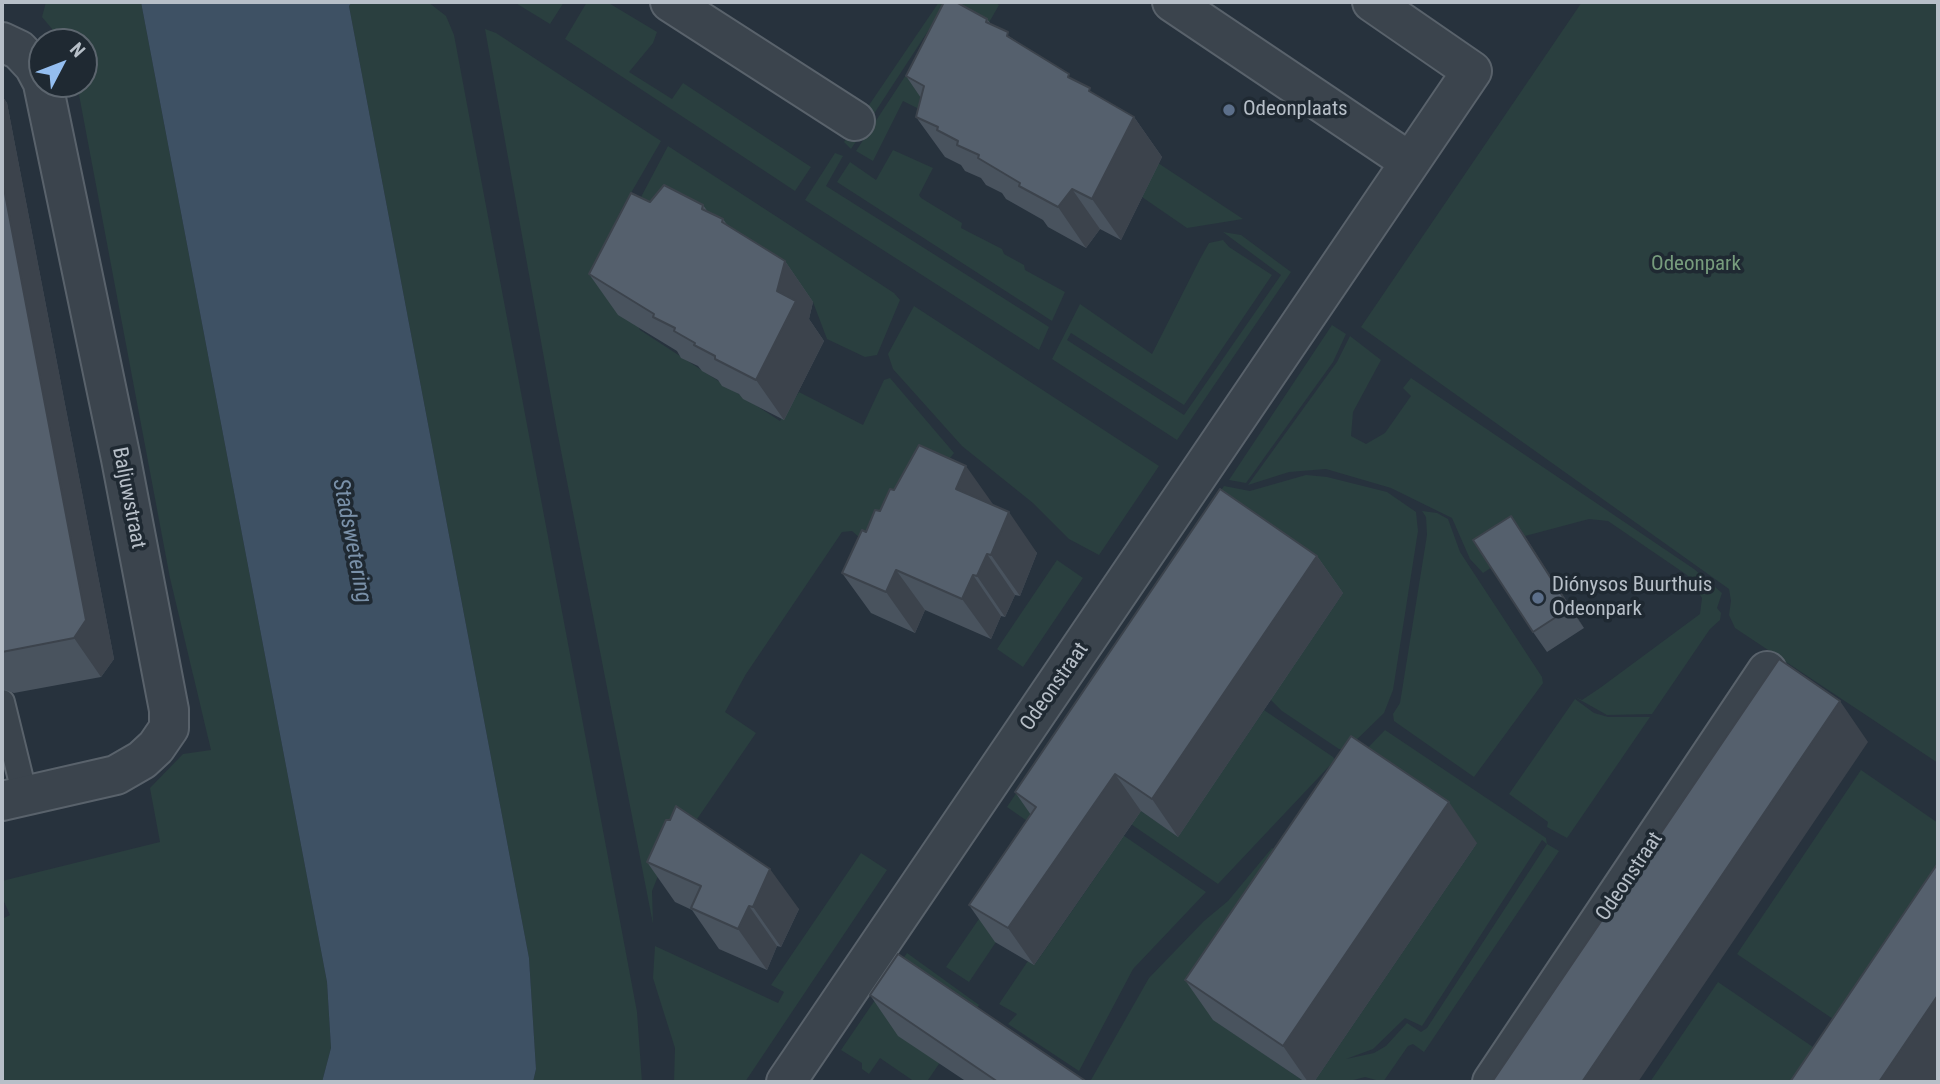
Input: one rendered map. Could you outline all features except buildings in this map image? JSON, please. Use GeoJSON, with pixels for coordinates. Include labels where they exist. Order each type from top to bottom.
{"type":"FeatureCollection","features":[{"type":"Feature","properties":{"kind":"street"},"geometry":{"type":"LineString","coordinates":[[670,2],[855,121]]}},
{"type":"Feature","properties":{"kind":"street"},"geometry":{"type":"LineString","coordinates":[[1172,2],[1410,162],[1472,71],[1372,2]]}},
{"type":"Feature","properties":{"kind":"street","name":"Baljuwstraat"},"geometry":{"type":"LineString","coordinates":[[2,42],[19,50],[28,60]]}},
{"type":"Feature","properties":{"kind":"street","name":"Baljuwstraat"},"geometry":{"type":"LineString","coordinates":[[8,800],[116,775],[142,760],[156,747],[169,728],[118,446],[46,98]]}},
{"type":"Feature","properties":{"kind":"street","name":"Odeonstraat"},"geometry":{"type":"LineString","coordinates":[[786,1082],[1410,162]]}},
{"type":"Feature","properties":{"kind":"street","name":"Odeonstraat"},"geometry":{"type":"LineString","coordinates":[[1492,1082],[1767,671]]}},
{"type":"Feature","properties":{"kind":"lane"},"geometry":{"type":"LineString","coordinates":[[2,702],[8,800]]}},
{"type":"Feature","properties":{"kind":"green space"},"geometry":{"type":"Polygon","coordinates":[[[46,2],[141,2],[327,982],[331,1048],[322,1082],[2,1082],[2,919],[10,915],[2,897],[2,881],[160,842],[150,788],[183,754],[211,750],[170,578],[80,98],[98,98],[98,28],[51,28],[42,17],[46,2]]]}},
{"type":"Feature","properties":{"kind":"green space"},"geometry":{"type":"Polygon","coordinates":[[[352,2],[428,2],[446,16],[454,35],[637,1012],[642,1082],[533,1082],[536,1069],[529,958],[349,6],[352,2]]]}},
{"type":"Feature","properties":{"kind":"green space"},"geometry":{"type":"Polygon","coordinates":[[[514,2],[564,2],[550,24],[514,2]]]}},
{"type":"Feature","properties":{"kind":"green space"},"geometry":{"type":"Polygon","coordinates":[[[587,2],[607,2],[657,32],[653,43],[629,72],[672,99],[683,83],[811,167],[795,191],[565,39],[587,2]]]}},
{"type":"Feature","properties":{"kind":"green space"},"geometry":{"type":"Polygon","coordinates":[[[939,2],[994,2],[999,5],[935,117],[903,101],[873,161],[856,151],[948,11],[943,8],[851,149],[844,142],[939,2]]]}},
{"type":"Feature","properties":{"kind":"green space","name":"Odeonpark"},"geometry":{"type":"Polygon","coordinates":[[[1582,2],[1938,2],[1938,763],[1735,628],[1729,615],[1729,589],[1361,327],[1582,2]]]}},
{"type":"Feature","properties":{"kind":"green space"},"geometry":{"type":"Polygon","coordinates":[[[485,29],[496,33],[661,141],[620,212],[603,249],[640,330],[780,421],[799,392],[863,425],[884,380],[890,378],[954,453],[876,552],[852,531],[842,532],[746,674],[725,712],[756,733],[658,876],[652,891],[653,924],[556,425],[485,29]]]}},
{"type":"Feature","properties":{"kind":"green space"},"geometry":{"type":"Polygon","coordinates":[[[668,146],[894,293],[900,300],[877,355],[865,357],[827,339],[813,302],[631,216],[668,146]]]}},
{"type":"Feature","properties":{"kind":"green space"},"geometry":{"type":"Polygon","coordinates":[[[893,150],[933,168],[919,195],[921,198],[962,223],[961,228],[1002,249],[1004,254],[1024,265],[1025,270],[1065,292],[1052,321],[837,182],[850,162],[876,180],[893,150]]]}},
{"type":"Feature","properties":{"kind":"green space"},"geometry":{"type":"Polygon","coordinates":[[[835,153],[843,156],[826,186],[1049,327],[1039,350],[805,200],[835,153]]]}},
{"type":"Feature","properties":{"kind":"green space"},"geometry":{"type":"Polygon","coordinates":[[[1158,163],[1243,219],[1187,228],[1142,197],[1158,163]]]}},
{"type":"Feature","properties":{"kind":"green space"},"geometry":{"type":"Polygon","coordinates":[[[1223,232],[1241,235],[1291,272],[1177,440],[1052,359],[1080,304],[1152,354],[1209,243],[1223,240],[1229,247],[1272,275],[1184,405],[1071,333],[1067,340],[1184,415],[1281,275],[1223,232]]]}},
{"type":"Feature","properties":{"kind":"green space"},"geometry":{"type":"Polygon","coordinates":[[[914,306],[1159,466],[1099,555],[1069,539],[1033,503],[962,446],[893,369],[888,354],[914,306]]]}},
{"type":"Feature","properties":{"kind":"green space"},"geometry":{"type":"Polygon","coordinates":[[[1332,325],[1346,334],[1333,362],[1246,483],[1229,480],[1332,325]]]}},
{"type":"Feature","properties":{"kind":"green space"},"geometry":{"type":"Polygon","coordinates":[[[1350,336],[1381,360],[1353,412],[1351,436],[1366,444],[1385,433],[1411,396],[1403,388],[1411,378],[1694,569],[1722,593],[1717,608],[1721,613],[1720,620],[1710,629],[1652,714],[1607,715],[1575,697],[1582,700],[1700,614],[1702,598],[1687,575],[1608,521],[1589,519],[1525,536],[1488,560],[1492,567],[1483,573],[1470,559],[1452,518],[1391,488],[1326,469],[1289,472],[1248,485],[1337,362],[1350,336]]]}},
{"type":"Feature","properties":{"kind":"green space"},"geometry":{"type":"Polygon","coordinates":[[[1306,475],[1327,477],[1387,492],[1416,512],[1418,531],[1393,690],[1384,713],[1347,749],[1339,749],[1282,711],[1265,694],[1281,670],[1288,674],[1343,593],[1246,526],[1080,770],[1178,836],[1264,710],[1333,757],[1335,760],[1218,884],[1038,760],[1224,486],[1250,491],[1306,475]]]}},
{"type":"Feature","properties":{"kind":"green space"},"geometry":{"type":"Polygon","coordinates":[[[1422,511],[1437,513],[1448,519],[1460,552],[1542,677],[1543,683],[1474,777],[1394,721],[1393,714],[1400,703],[1427,535],[1426,517],[1422,511]]]}},
{"type":"Feature","properties":{"kind":"green space"},"geometry":{"type":"Polygon","coordinates":[[[1057,560],[1083,578],[1023,667],[997,649],[1057,560]]]}},
{"type":"Feature","properties":{"kind":"green space"},"geometry":{"type":"Polygon","coordinates":[[[1575,699],[1594,713],[1608,717],[1650,717],[1567,838],[1547,827],[1548,822],[1509,794],[1575,699]]]}},
{"type":"Feature","properties":{"kind":"green space"},"geometry":{"type":"Polygon","coordinates":[[[1385,730],[1546,838],[1547,844],[1559,851],[1424,1052],[1413,1044],[1408,1046],[1383,1082],[1365,1077],[1346,1082],[1314,1082],[1477,843],[1307,811],[1385,730]],[[1542,840],[1422,1026],[1405,1018],[1373,1049],[1346,1059],[1374,1053],[1386,1046],[1407,1023],[1421,1032],[1427,1028],[1547,844],[1542,840]]]}},
{"type":"Feature","properties":{"kind":"green space"},"geometry":{"type":"Polygon","coordinates":[[[1861,770],[1938,823],[1938,931],[1864,1040],[1737,954],[1861,770]]]}},
{"type":"Feature","properties":{"kind":"green space"},"geometry":{"type":"Polygon","coordinates":[[[1029,774],[1062,844],[969,982],[946,967],[1040,830],[1007,807],[1029,774]]]}},
{"type":"Feature","properties":{"kind":"green space"},"geometry":{"type":"Polygon","coordinates":[[[1114,829],[1206,892],[1133,969],[1079,1071],[1008,1024],[1017,1014],[999,1004],[1028,961],[1035,964],[1101,869],[1114,829]]]}},
{"type":"Feature","properties":{"kind":"green space"},"geometry":{"type":"Polygon","coordinates":[[[1272,848],[1333,888],[1214,1020],[1305,1082],[1091,1080],[1149,978],[1204,921],[1228,901],[1272,848]]]}},
{"type":"Feature","properties":{"kind":"green space"},"geometry":{"type":"Polygon","coordinates":[[[861,853],[887,870],[745,1082],[674,1082],[675,1048],[653,978],[655,946],[778,1003],[784,992],[771,985],[861,853]]]}},
{"type":"Feature","properties":{"kind":"green space"},"geometry":{"type":"Polygon","coordinates":[[[907,953],[979,1005],[928,1080],[930,1082],[915,1082],[880,1058],[869,1074],[862,1069],[862,1063],[841,1050],[907,953]]]}},
{"type":"Feature","properties":{"kind":"green space"},"geometry":{"type":"Polygon","coordinates":[[[1718,982],[1845,1069],[1836,1082],[1650,1082],[1718,982]]]}},
{"type":"Feature","properties":{"kind":"water","name":"Stadswetering"},"geometry":{"type":"Polygon","coordinates":[[[141,2],[352,2],[349,6],[529,958],[536,1069],[533,1082],[322,1082],[331,1048],[327,982],[141,2]]]}},
{"type":"Feature","properties":{"kind":"place","name":"Odeonplaats"},"geometry":{"type":"Point","coordinates":[1229,110]}},
{"type":"Feature","properties":{"kind":"place","name":"Diónysos Buurthuis Odeonpark"},"geometry":{"type":"Point","coordinates":[1538,598]}}]}
